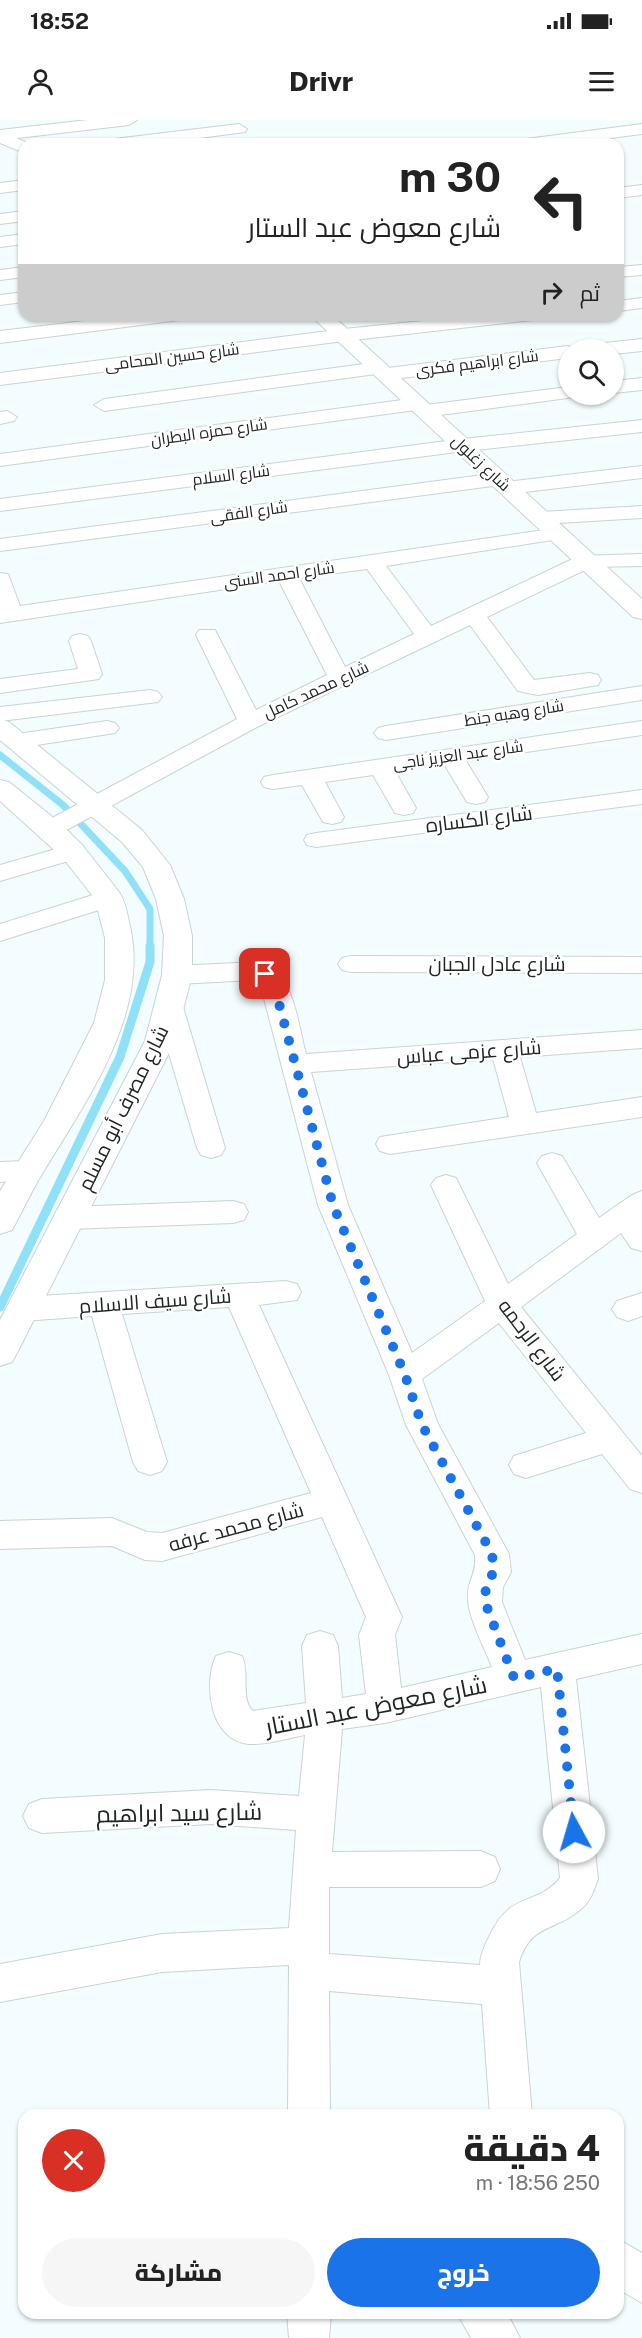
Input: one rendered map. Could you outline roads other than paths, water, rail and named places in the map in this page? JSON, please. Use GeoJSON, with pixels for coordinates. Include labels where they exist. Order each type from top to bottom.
{"type":"FeatureCollection","features":[{"type":"Feature","properties":{"kind":"street"},"geometry":{"type":"LineString","coordinates":[[0,135],[129,120]]}},
{"type":"Feature","properties":{"kind":"street"},"geometry":{"type":"LineString","coordinates":[[164,138],[239,129]]}},
{"type":"Feature","properties":{"kind":"street"},"geometry":{"type":"LineString","coordinates":[[572,138],[642,129]]}},
{"type":"Feature","properties":{"kind":"street"},"geometry":{"type":"LineString","coordinates":[[0,135],[18,146]]}},
{"type":"Feature","properties":{"kind":"street"},"geometry":{"type":"LineString","coordinates":[[0,152],[18,150]]}},
{"type":"Feature","properties":{"kind":"street"},"geometry":{"type":"LineString","coordinates":[[0,188],[18,186]]}},
{"type":"Feature","properties":{"kind":"street"},"geometry":{"type":"LineString","coordinates":[[624,192],[642,190]]}},
{"type":"Feature","properties":{"kind":"street"},"geometry":{"type":"LineString","coordinates":[[0,219],[18,217]]}},
{"type":"Feature","properties":{"kind":"street"},"geometry":{"type":"LineString","coordinates":[[0,242],[18,240]]}},
{"type":"Feature","properties":{"kind":"street"},"geometry":{"type":"LineString","coordinates":[[624,272],[642,270]]}},
{"type":"Feature","properties":{"kind":"street"},"geometry":{"type":"LineString","coordinates":[[0,275],[18,273]]}},
{"type":"Feature","properties":{"kind":"street"},"geometry":{"type":"LineString","coordinates":[[0,300],[18,298]]}},
{"type":"Feature","properties":{"kind":"street"},"geometry":{"type":"LineString","coordinates":[[624,305],[642,303]]}},
{"type":"Feature","properties":{"kind":"street"},"geometry":{"type":"LineString","coordinates":[[0,337],[131,321]]}},
{"type":"Feature","properties":{"kind":"street","name":"شارع زغلول"},"geometry":{"type":"LineString","coordinates":[[327,321],[642,612]]}},
{"type":"Feature","properties":{"kind":"street","name":"شارع حسين المحامى"},"geometry":{"type":"LineString","coordinates":[[0,379],[344,335],[476,321]]}},
{"type":"Feature","properties":{"kind":"street"},"geometry":{"type":"LineString","coordinates":[[624,347],[642,345]]}},
{"type":"Feature","properties":{"kind":"street","name":"شارع ابراهيم فكرى"},"geometry":{"type":"LineString","coordinates":[[104,405],[382,371],[558,353]]}},
{"type":"Feature","properties":{"kind":"street"},"geometry":{"type":"LineString","coordinates":[[624,386],[642,384]]}},
{"type":"Feature","properties":{"kind":"street","name":"شارع حمزه البطران"},"geometry":{"type":"LineString","coordinates":[[0,460],[421,407],[558,394]]}},
{"type":"Feature","properties":{"kind":"street","name":"شارع السلام"},"geometry":{"type":"LineString","coordinates":[[0,505],[462,446],[642,426]]}},
{"type":"Feature","properties":{"kind":"street","name":"شارع الفقى"},"geometry":{"type":"LineString","coordinates":[[0,545],[503,483],[642,472]]}},
{"type":"Feature","properties":{"kind":"street"},"geometry":{"type":"LineString","coordinates":[[541,518],[642,512]]}},
{"type":"Feature","properties":{"kind":"street","name":"شارع احمد السنى"},"geometry":{"type":"LineString","coordinates":[[6,615],[558,534]]}},
{"type":"Feature","properties":{"kind":"street"},"geometry":{"type":"LineString","coordinates":[[587,561],[642,560]]}},
{"type":"Feature","properties":{"kind":"street"},"geometry":{"type":"LineString","coordinates":[[372,561],[428,637]]}},
{"type":"Feature","properties":{"kind":"street","name":"شارع محمد كامل"},"geometry":{"type":"LineString","coordinates":[[55,826],[250,721],[587,561]]}},
{"type":"Feature","properties":{"kind":"street"},"geometry":{"type":"LineString","coordinates":[[286,574],[340,679]]}},
{"type":"Feature","properties":{"kind":"street"},"geometry":{"type":"LineString","coordinates":[[0,579],[6,615]]}},
{"type":"Feature","properties":{"kind":"street"},"geometry":{"type":"LineString","coordinates":[[474,615],[522,683],[538,688],[642,672]]}},
{"type":"Feature","properties":{"kind":"street"},"geometry":{"type":"LineString","coordinates":[[207,635],[250,721]]}},
{"type":"Feature","properties":{"kind":"street"},"geometry":{"type":"LineString","coordinates":[[0,687],[91,674],[92,670],[80,641]]}},
{"type":"Feature","properties":{"kind":"street","name":"شارع وهبه جنط"},"geometry":{"type":"LineString","coordinates":[[386,733],[642,693]]}},
{"type":"Feature","properties":{"kind":"street"},"geometry":{"type":"LineString","coordinates":[[0,714],[150,697]]}},
{"type":"Feature","properties":{"kind":"street"},"geometry":{"type":"LineString","coordinates":[[8,734],[107,728]]}},
{"type":"Feature","properties":{"kind":"street","name":"شارع عبد العزيز ناجى"},"geometry":{"type":"LineString","coordinates":[[273,782],[642,728]]}},
{"type":"Feature","properties":{"kind":"street","name":"شارع مصرف أبو مسلم"},"geometry":{"type":"LineString","coordinates":[[0,1222],[14,1172],[88,1130],[160,1041],[177,975],[178,936],[170,899],[156,865],[132,836],[87,807],[8,734]]}},
{"type":"Feature","properties":{"kind":"street"},"geometry":{"type":"LineString","coordinates":[[451,756],[476,797]]}},
{"type":"Feature","properties":{"kind":"street"},"geometry":{"type":"LineString","coordinates":[[380,766],[404,808]]}},
{"type":"Feature","properties":{"kind":"street"},"geometry":{"type":"LineString","coordinates":[[310,777],[332,817]]}},
{"type":"Feature","properties":{"kind":"street","name":"شارع مصرف أبو مسلم"},"geometry":{"type":"LineString","coordinates":[[0,788],[55,826],[109,898],[119,938],[120,980],[68,1218],[0,1353]]}},
{"type":"Feature","properties":{"kind":"street","name":"شارع الكساره"},"geometry":{"type":"LineString","coordinates":[[316,840],[642,797]]}},
{"type":"Feature","properties":{"kind":"street"},"geometry":{"type":"LineString","coordinates":[[0,873],[73,852]]}},
{"type":"Feature","properties":{"kind":"street"},"geometry":{"type":"LineString","coordinates":[[0,933],[109,898]]}},
{"type":"Feature","properties":{"kind":"street","name":"شارع عادل الجبان"},"geometry":{"type":"LineString","coordinates":[[351,964],[642,965]]}},
{"type":"Feature","properties":{"kind":"street"},"geometry":{"type":"LineString","coordinates":[[177,975],[258,971],[265,974],[274,985],[333,1205],[405,1375],[422,1425],[492,1554],[494,1572],[486,1584],[485,1602],[514,1678]]}},
{"type":"Feature","properties":{"kind":"street"},"geometry":{"type":"LineString","coordinates":[[170,1007],[211,1148]]}},
{"type":"Feature","properties":{"kind":"street","name":"شارع عزمى عباس"},"geometry":{"type":"LineString","coordinates":[[295,1064],[642,1039]]}},
{"type":"Feature","properties":{"kind":"street"},"geometry":{"type":"LineString","coordinates":[[504,1049],[525,1125]]}},
{"type":"Feature","properties":{"kind":"street"},"geometry":{"type":"LineString","coordinates":[[390,1144],[642,1107]]}},
{"type":"Feature","properties":{"kind":"street"},"geometry":{"type":"LineString","coordinates":[[552,1163],[595,1238]]}},
{"type":"Feature","properties":{"kind":"street","name":"شارع الرحمه"},"geometry":{"type":"LineString","coordinates":[[446,1185],[502,1305],[642,1480]]}},
{"type":"Feature","properties":{"kind":"street"},"geometry":{"type":"LineString","coordinates":[[68,1218],[233,1212]]}},
{"type":"Feature","properties":{"kind":"street"},"geometry":{"type":"LineString","coordinates":[[405,1375],[595,1238],[636,1219]]}},
{"type":"Feature","properties":{"kind":"street","name":"شارع سيف الاسلام"},"geometry":{"type":"LineString","coordinates":[[23,1309],[286,1292]]}},
{"type":"Feature","properties":{"kind":"street"},"geometry":{"type":"LineString","coordinates":[[239,1295],[384,1617],[377,1635],[384,1707]]}},
{"type":"Feature","properties":{"kind":"street"},"geometry":{"type":"LineString","coordinates":[[104,1304],[150,1462]]}},
{"type":"Feature","properties":{"kind":"street"},"geometry":{"type":"LineString","coordinates":[[526,1465],[609,1439]]}},
{"type":"Feature","properties":{"kind":"street","name":"شارع محمد عرفه"},"geometry":{"type":"LineString","coordinates":[[0,1535],[100,1531],[123,1535],[133,1544],[147,1548],[162,1547],[331,1501]]}},
{"type":"Feature","properties":{"kind":"street"},"geometry":{"type":"LineString","coordinates":[[309,2109],[311,1870],[325,1717],[320,1646]]}},
{"type":"Feature","properties":{"kind":"street","name":"شارع معوض عبد الستار"},"geometry":{"type":"LineString","coordinates":[[229,1667],[230,1715],[238,1724],[249,1728],[384,1707],[642,1649]]}},
{"type":"Feature","properties":{"kind":"street"},"geometry":{"type":"LineString","coordinates":[[510,2109],[499,1962],[506,1939],[521,1921],[572,1894],[579,1879],[557,1669]]}},
{"type":"Feature","properties":{"kind":"street","name":"شارع سيد ابراهيم"},"geometry":{"type":"LineString","coordinates":[[42,1816],[210,1807],[316,1814]]}},
{"type":"Feature","properties":{"kind":"street"},"geometry":{"type":"LineString","coordinates":[[311,1870],[481,1869]]}},
{"type":"Feature","properties":{"kind":"street"},"geometry":{"type":"LineString","coordinates":[[0,1983],[162,1953],[309,1958],[500,1986]]}},
{"type":"Feature","properties":{"kind":"street"},"geometry":{"type":"LineString","coordinates":[[624,2266],[642,2281]]}},
{"type":"Feature","properties":{"kind":"street"},"geometry":{"type":"LineString","coordinates":[[484,2319],[498,2338]]}},
{"type":"Feature","properties":{"kind":"waterway"},"geometry":{"type":"LineString","coordinates":[[0,755],[63,805],[125,871],[150,909],[150,962],[120,1057],[0,1307]]}}]}
